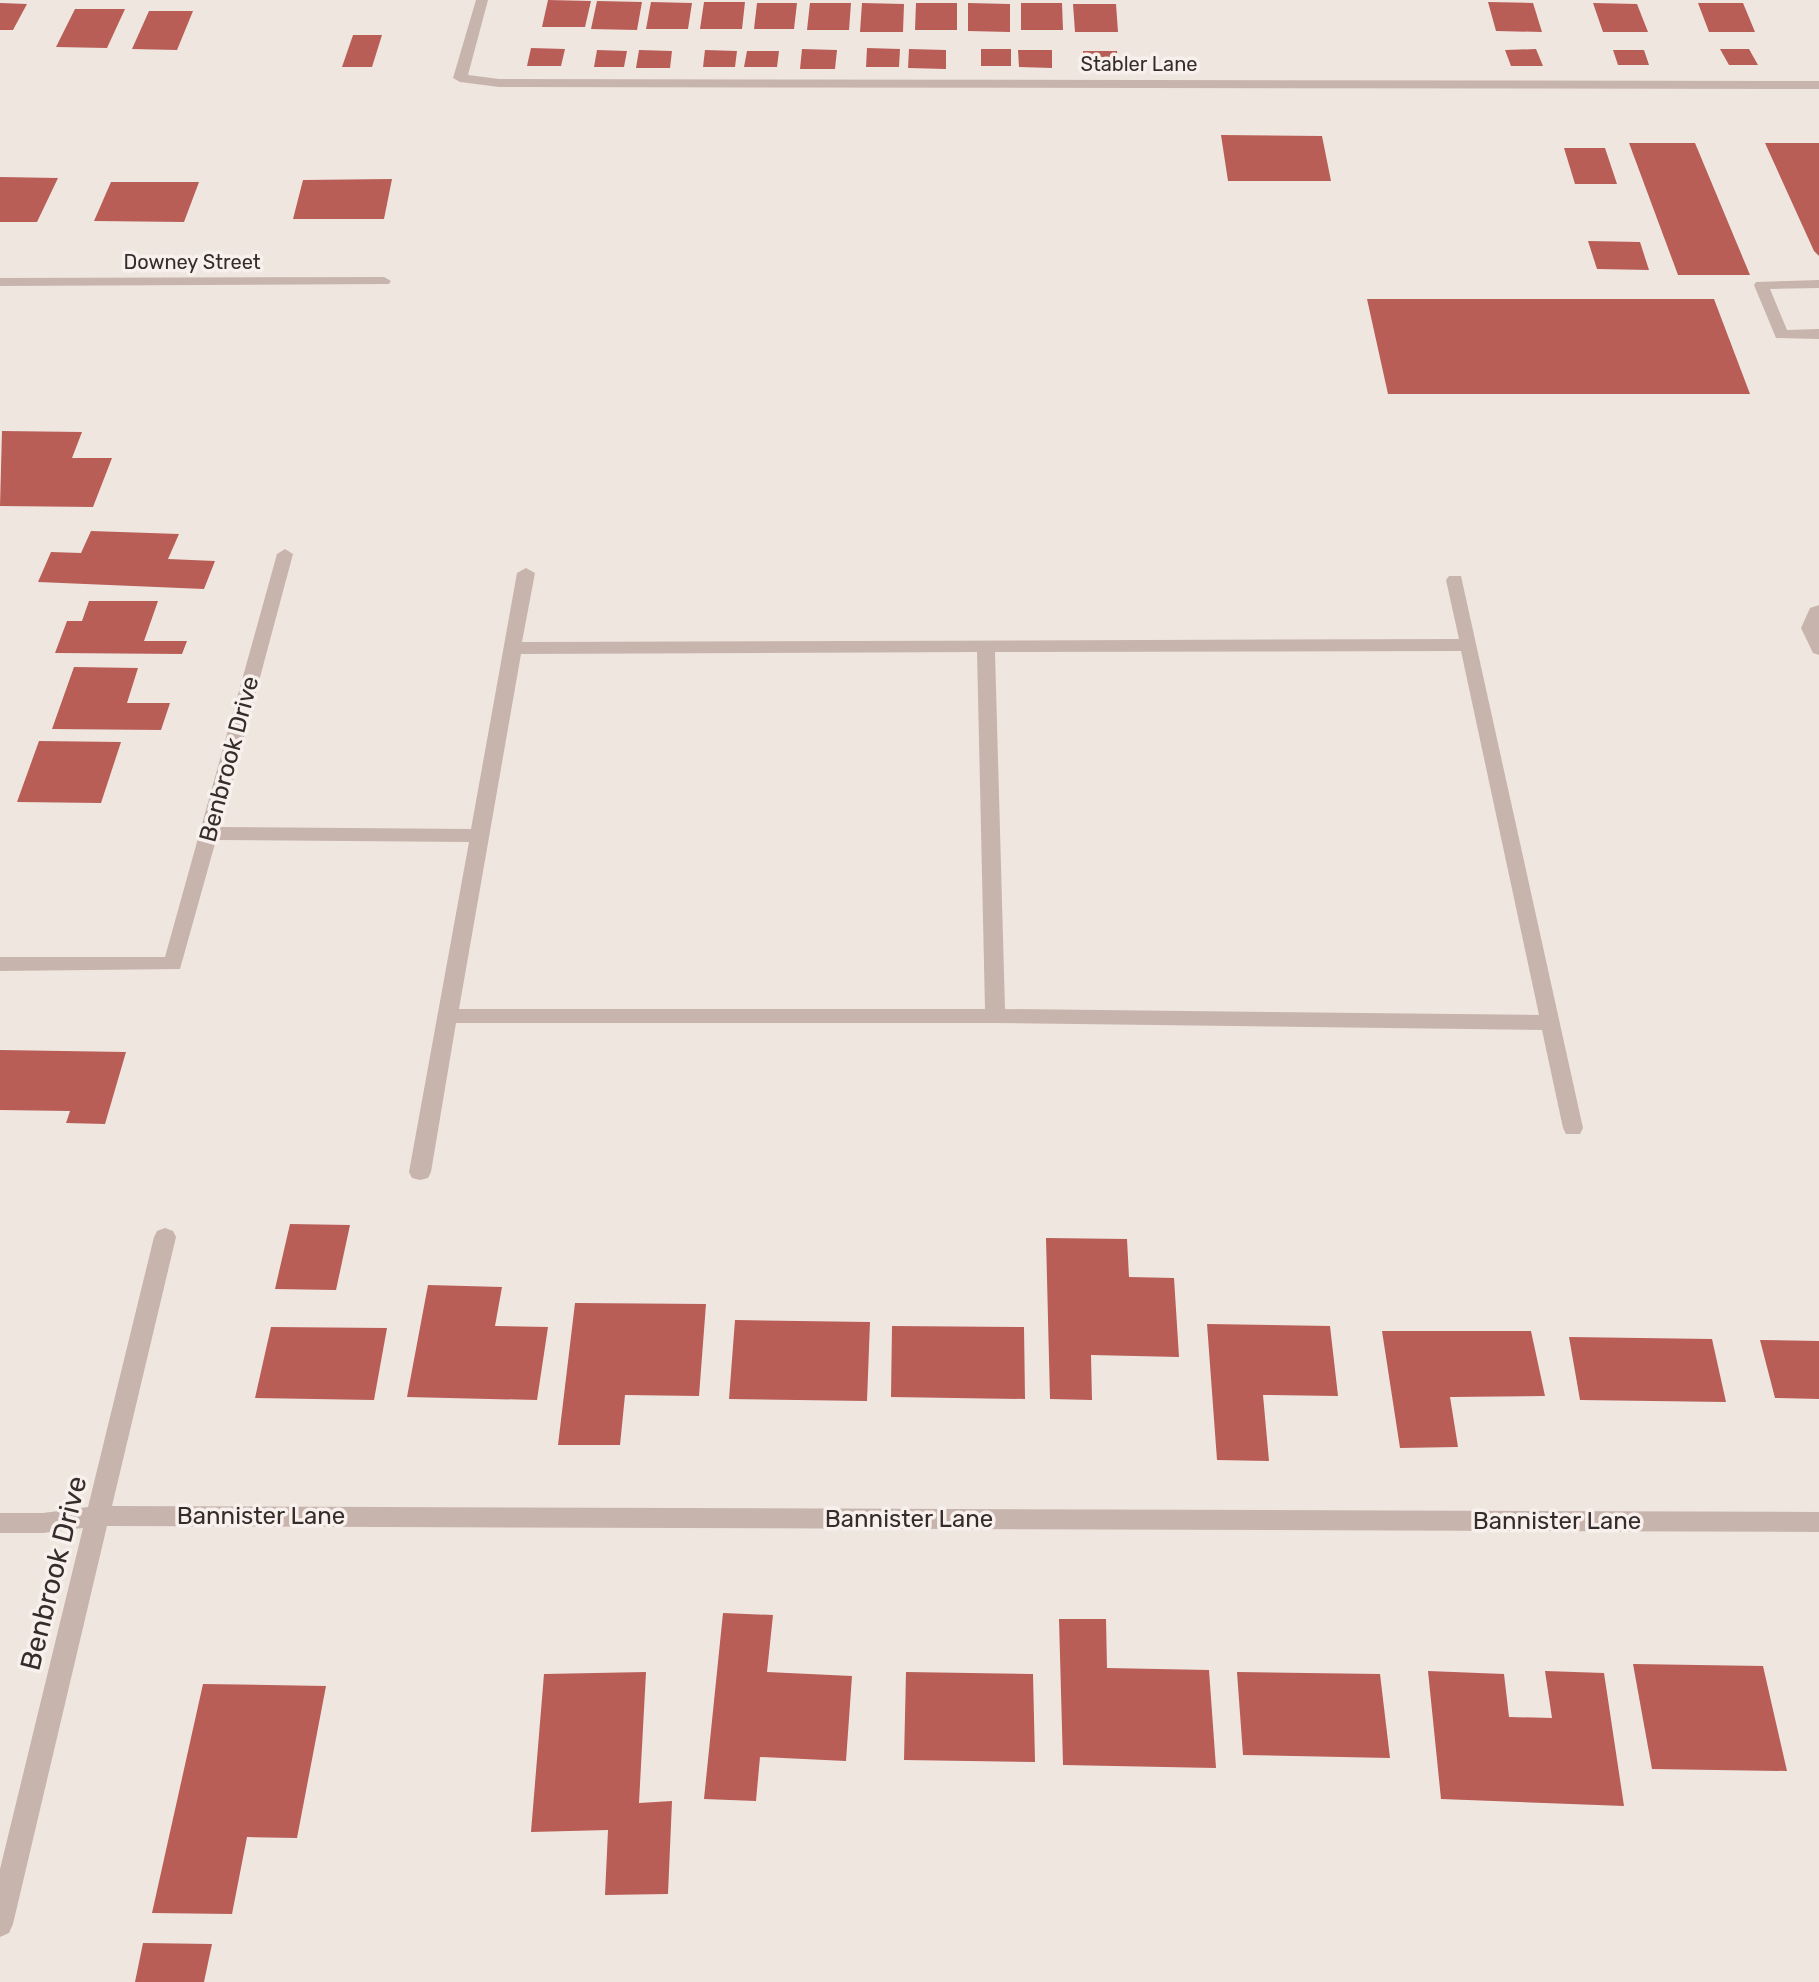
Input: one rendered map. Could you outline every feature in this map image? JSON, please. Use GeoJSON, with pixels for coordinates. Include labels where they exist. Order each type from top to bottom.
{"type":"FeatureCollection","features":[{"type":"Feature","properties":{"kind":"street","name":"Stabler Lane"},"geometry":{"type":"LineString","coordinates":[[482,0],[460,78],[515,83],[1819,85]]}},
{"type":"Feature","properties":{"kind":"street","name":"Downey Street"},"geometry":{"type":"LineString","coordinates":[[0,282],[384,281]]}},
{"type":"Feature","properties":{"kind":"street"},"geometry":{"type":"LineString","coordinates":[[1819,284],[1761,285],[1781,335],[1819,334]]}},
{"type":"Feature","properties":{"kind":"street","name":"Benbrook Drive"},"geometry":{"type":"LineString","coordinates":[[0,964],[173,964],[285,554]]}},
{"type":"Feature","properties":{"kind":"street"},"geometry":{"type":"LineString","coordinates":[[420,1172],[526,573]]}},
{"type":"Feature","properties":{"kind":"street"},"geometry":{"type":"LineString","coordinates":[[1455,580],[1573,1128]]}},
{"type":"Feature","properties":{"kind":"street"},"geometry":{"type":"LineString","coordinates":[[1819,610],[1810,628],[1819,649]]}},
{"type":"Feature","properties":{"kind":"street"},"geometry":{"type":"LineString","coordinates":[[513,648],[1469,645]]}},
{"type":"Feature","properties":{"kind":"street"},"geometry":{"type":"LineString","coordinates":[[986,647],[995,1016]]}},
{"type":"Feature","properties":{"kind":"street"},"geometry":{"type":"LineString","coordinates":[[209,833],[480,836]]}},
{"type":"Feature","properties":{"kind":"street"},"geometry":{"type":"LineString","coordinates":[[448,1016],[995,1016],[1550,1023]]}},
{"type":"Feature","properties":{"kind":"street","name":"Benbrook Drive"},"geometry":{"type":"LineString","coordinates":[[0,1924],[165,1237]]}},
{"type":"Feature","properties":{"kind":"street","name":"Bannister Lane"},"geometry":{"type":"LineString","coordinates":[[0,1523],[43,1523],[98,1516],[1819,1522]]}},
{"type":"Feature","properties":{"kind":"building"},"geometry":{"type":"Polygon","coordinates":[[[548,0],[591,1],[585,27],[542,27],[548,0]]]}},
{"type":"Feature","properties":{"kind":"building"},"geometry":{"type":"Polygon","coordinates":[[[597,1],[642,2],[637,30],[591,29],[597,1]]]}},
{"type":"Feature","properties":{"kind":"building"},"geometry":{"type":"Polygon","coordinates":[[[651,2],[692,3],[688,29],[646,29],[651,2]]]}},
{"type":"Feature","properties":{"kind":"building"},"geometry":{"type":"Polygon","coordinates":[[[704,2],[745,2],[742,29],[700,29],[704,2]]]}},
{"type":"Feature","properties":{"kind":"building"},"geometry":{"type":"Polygon","coordinates":[[[1488,2],[1533,3],[1542,32],[1496,31],[1488,2]]]}},
{"type":"Feature","properties":{"kind":"building"},"geometry":{"type":"Polygon","coordinates":[[[0,3],[27,4],[13,30],[0,30],[0,3]]]}},
{"type":"Feature","properties":{"kind":"building"},"geometry":{"type":"Polygon","coordinates":[[[757,3],[797,3],[794,29],[754,29],[757,3]]]}},
{"type":"Feature","properties":{"kind":"building"},"geometry":{"type":"Polygon","coordinates":[[[810,3],[851,3],[849,30],[807,30],[810,3]]]}},
{"type":"Feature","properties":{"kind":"building"},"geometry":{"type":"Polygon","coordinates":[[[862,3],[904,4],[903,32],[860,32],[862,3]]]}},
{"type":"Feature","properties":{"kind":"building"},"geometry":{"type":"Polygon","coordinates":[[[916,3],[957,3],[957,30],[915,30],[916,3]]]}},
{"type":"Feature","properties":{"kind":"building"},"geometry":{"type":"Polygon","coordinates":[[[968,3],[1010,4],[1010,32],[968,31],[968,3]]]}},
{"type":"Feature","properties":{"kind":"building"},"geometry":{"type":"Polygon","coordinates":[[[1021,3],[1062,3],[1063,30],[1021,30],[1021,3]]]}},
{"type":"Feature","properties":{"kind":"building"},"geometry":{"type":"Polygon","coordinates":[[[1593,3],[1637,4],[1648,32],[1603,32],[1593,3]]]}},
{"type":"Feature","properties":{"kind":"building"},"geometry":{"type":"Polygon","coordinates":[[[1698,3],[1743,3],[1755,32],[1709,32],[1698,3]]]}},
{"type":"Feature","properties":{"kind":"building"},"geometry":{"type":"Polygon","coordinates":[[[1073,4],[1116,4],[1118,32],[1075,32],[1073,4]]]}},
{"type":"Feature","properties":{"kind":"building"},"geometry":{"type":"Polygon","coordinates":[[[75,9],[125,9],[107,48],[56,47],[75,9]]]}},
{"type":"Feature","properties":{"kind":"building"},"geometry":{"type":"Polygon","coordinates":[[[149,11],[193,11],[177,50],[132,49],[149,11]]]}},
{"type":"Feature","properties":{"kind":"building"},"geometry":{"type":"Polygon","coordinates":[[[353,35],[382,35],[372,67],[342,67],[353,35]]]}},
{"type":"Feature","properties":{"kind":"building"},"geometry":{"type":"Polygon","coordinates":[[[531,48],[565,49],[561,66],[527,66],[531,48]]]}},
{"type":"Feature","properties":{"kind":"building"},"geometry":{"type":"Polygon","coordinates":[[[867,48],[900,49],[899,67],[866,67],[867,48]]]}},
{"type":"Feature","properties":{"kind":"building"},"geometry":{"type":"Polygon","coordinates":[[[802,49],[837,50],[835,69],[800,69],[802,49]]]}},
{"type":"Feature","properties":{"kind":"building"},"geometry":{"type":"Polygon","coordinates":[[[909,49],[946,50],[946,69],[908,68],[909,49]]]}},
{"type":"Feature","properties":{"kind":"building"},"geometry":{"type":"Polygon","coordinates":[[[981,49],[1011,49],[1011,66],[981,66],[981,49]]]}},
{"type":"Feature","properties":{"kind":"building"},"geometry":{"type":"Polygon","coordinates":[[[1536,49],[1543,66],[1511,66],[1505,50],[1536,49]]]}},
{"type":"Feature","properties":{"kind":"building"},"geometry":{"type":"Polygon","coordinates":[[[1720,49],[1749,49],[1758,65],[1729,65],[1720,49]]]}},
{"type":"Feature","properties":{"kind":"building"},"geometry":{"type":"Polygon","coordinates":[[[597,50],[627,51],[624,67],[594,67],[597,50]]]}},
{"type":"Feature","properties":{"kind":"building"},"geometry":{"type":"Polygon","coordinates":[[[639,50],[672,51],[670,68],[636,68],[639,50]]]}},
{"type":"Feature","properties":{"kind":"building"},"geometry":{"type":"Polygon","coordinates":[[[705,50],[737,51],[735,67],[703,67],[705,50]]]}},
{"type":"Feature","properties":{"kind":"building"},"geometry":{"type":"Polygon","coordinates":[[[1018,50],[1052,50],[1052,68],[1019,67],[1018,50]]]}},
{"type":"Feature","properties":{"kind":"building"},"geometry":{"type":"Polygon","coordinates":[[[1613,50],[1644,50],[1649,65],[1618,65],[1613,50]]]}},
{"type":"Feature","properties":{"kind":"building"},"geometry":{"type":"Polygon","coordinates":[[[747,51],[779,51],[777,67],[744,67],[747,51]]]}},
{"type":"Feature","properties":{"kind":"building"},"geometry":{"type":"Polygon","coordinates":[[[1083,51],[1117,51],[1118,68],[1084,68],[1083,51]]]}},
{"type":"Feature","properties":{"kind":"building"},"geometry":{"type":"Polygon","coordinates":[[[1221,135],[1322,136],[1331,181],[1228,181],[1221,135]]]}},
{"type":"Feature","properties":{"kind":"building"},"geometry":{"type":"Polygon","coordinates":[[[1629,143],[1695,143],[1750,275],[1678,275],[1629,143]]]}},
{"type":"Feature","properties":{"kind":"building"},"geometry":{"type":"Polygon","coordinates":[[[1765,143],[1819,143],[1819,256],[1814,251],[1765,143]]]}},
{"type":"Feature","properties":{"kind":"building"},"geometry":{"type":"Polygon","coordinates":[[[1564,148],[1605,148],[1617,184],[1575,184],[1564,148]]]}},
{"type":"Feature","properties":{"kind":"building"},"geometry":{"type":"Polygon","coordinates":[[[0,177],[58,178],[37,222],[0,222],[0,177]]]}},
{"type":"Feature","properties":{"kind":"building"},"geometry":{"type":"Polygon","coordinates":[[[392,179],[384,219],[293,219],[303,180],[392,179]]]}},
{"type":"Feature","properties":{"kind":"building"},"geometry":{"type":"Polygon","coordinates":[[[111,182],[199,182],[184,222],[94,221],[111,182]]]}},
{"type":"Feature","properties":{"kind":"building"},"geometry":{"type":"Polygon","coordinates":[[[1588,241],[1640,242],[1649,270],[1597,269],[1588,241]]]}},
{"type":"Feature","properties":{"kind":"building"},"geometry":{"type":"Polygon","coordinates":[[[1367,299],[1714,299],[1750,394],[1388,394],[1367,299]]]}},
{"type":"Feature","properties":{"kind":"building"},"geometry":{"type":"Polygon","coordinates":[[[2,431],[82,432],[72,458],[112,458],[93,507],[0,506],[2,431]]]}},
{"type":"Feature","properties":{"kind":"building"},"geometry":{"type":"Polygon","coordinates":[[[91,531],[179,534],[168,559],[215,561],[204,589],[38,582],[51,552],[81,553],[91,531]]]}},
{"type":"Feature","properties":{"kind":"building"},"geometry":{"type":"Polygon","coordinates":[[[89,601],[158,601],[144,641],[187,641],[182,654],[55,653],[67,621],[82,621],[89,601]]]}},
{"type":"Feature","properties":{"kind":"building"},"geometry":{"type":"Polygon","coordinates":[[[74,667],[138,668],[127,703],[170,703],[161,730],[52,729],[74,667]]]}},
{"type":"Feature","properties":{"kind":"building"},"geometry":{"type":"Polygon","coordinates":[[[39,741],[121,742],[101,803],[17,802],[39,741]]]}},
{"type":"Feature","properties":{"kind":"building"},"geometry":{"type":"Polygon","coordinates":[[[0,1050],[126,1052],[105,1124],[66,1123],[70,1111],[0,1110],[0,1050]]]}},
{"type":"Feature","properties":{"kind":"building"},"geometry":{"type":"Polygon","coordinates":[[[290,1224],[350,1225],[336,1290],[275,1289],[290,1224]]]}},
{"type":"Feature","properties":{"kind":"building"},"geometry":{"type":"Polygon","coordinates":[[[1046,1238],[1127,1239],[1129,1277],[1174,1278],[1179,1357],[1091,1355],[1092,1400],[1050,1399],[1046,1238]]]}},
{"type":"Feature","properties":{"kind":"building"},"geometry":{"type":"Polygon","coordinates":[[[428,1285],[502,1287],[495,1326],[548,1327],[537,1400],[407,1397],[428,1285]]]}},
{"type":"Feature","properties":{"kind":"building"},"geometry":{"type":"Polygon","coordinates":[[[575,1303],[706,1304],[699,1396],[625,1395],[620,1445],[558,1445],[575,1303]]]}},
{"type":"Feature","properties":{"kind":"building"},"geometry":{"type":"Polygon","coordinates":[[[735,1320],[870,1322],[867,1401],[729,1399],[735,1320]]]}},
{"type":"Feature","properties":{"kind":"building"},"geometry":{"type":"Polygon","coordinates":[[[1207,1324],[1330,1326],[1338,1396],[1263,1395],[1269,1461],[1217,1460],[1207,1324]]]}},
{"type":"Feature","properties":{"kind":"building"},"geometry":{"type":"Polygon","coordinates":[[[892,1326],[1024,1327],[1025,1399],[891,1397],[892,1326]]]}},
{"type":"Feature","properties":{"kind":"building"},"geometry":{"type":"Polygon","coordinates":[[[271,1327],[387,1328],[374,1400],[255,1398],[271,1327]]]}},
{"type":"Feature","properties":{"kind":"building"},"geometry":{"type":"Polygon","coordinates":[[[1382,1331],[1531,1331],[1545,1396],[1450,1397],[1458,1447],[1400,1448],[1382,1331]]]}},
{"type":"Feature","properties":{"kind":"building"},"geometry":{"type":"Polygon","coordinates":[[[1569,1337],[1712,1339],[1726,1402],[1580,1400],[1569,1337]]]}},
{"type":"Feature","properties":{"kind":"building"},"geometry":{"type":"Polygon","coordinates":[[[1760,1340],[1819,1341],[1819,1399],[1775,1398],[1760,1340]]]}},
{"type":"Feature","properties":{"kind":"building"},"geometry":{"type":"Polygon","coordinates":[[[723,1613],[773,1615],[767,1672],[852,1676],[846,1761],[760,1757],[756,1801],[704,1799],[723,1613]]]}},
{"type":"Feature","properties":{"kind":"building"},"geometry":{"type":"Polygon","coordinates":[[[1059,1619],[1106,1619],[1107,1668],[1209,1670],[1216,1768],[1063,1765],[1059,1619]]]}},
{"type":"Feature","properties":{"kind":"building"},"geometry":{"type":"Polygon","coordinates":[[[1633,1664],[1763,1666],[1787,1771],[1652,1769],[1633,1664]]]}},
{"type":"Feature","properties":{"kind":"building"},"geometry":{"type":"Polygon","coordinates":[[[1428,1671],[1504,1674],[1509,1717],[1552,1718],[1545,1671],[1604,1673],[1624,1806],[1441,1799],[1428,1671]]]}},
{"type":"Feature","properties":{"kind":"building"},"geometry":{"type":"Polygon","coordinates":[[[646,1672],[639,1803],[672,1801],[668,1894],[605,1895],[608,1830],[531,1832],[544,1674],[646,1672]]]}},
{"type":"Feature","properties":{"kind":"building"},"geometry":{"type":"Polygon","coordinates":[[[906,1672],[1033,1674],[1035,1762],[904,1760],[906,1672]]]}},
{"type":"Feature","properties":{"kind":"building"},"geometry":{"type":"Polygon","coordinates":[[[1237,1672],[1380,1674],[1390,1758],[1243,1755],[1237,1672]]]}},
{"type":"Feature","properties":{"kind":"building"},"geometry":{"type":"Polygon","coordinates":[[[203,1684],[326,1686],[297,1838],[247,1837],[232,1914],[152,1913],[203,1684]]]}},
{"type":"Feature","properties":{"kind":"building"},"geometry":{"type":"Polygon","coordinates":[[[143,1943],[212,1944],[204,1982],[135,1982],[143,1943]]]}}]}
